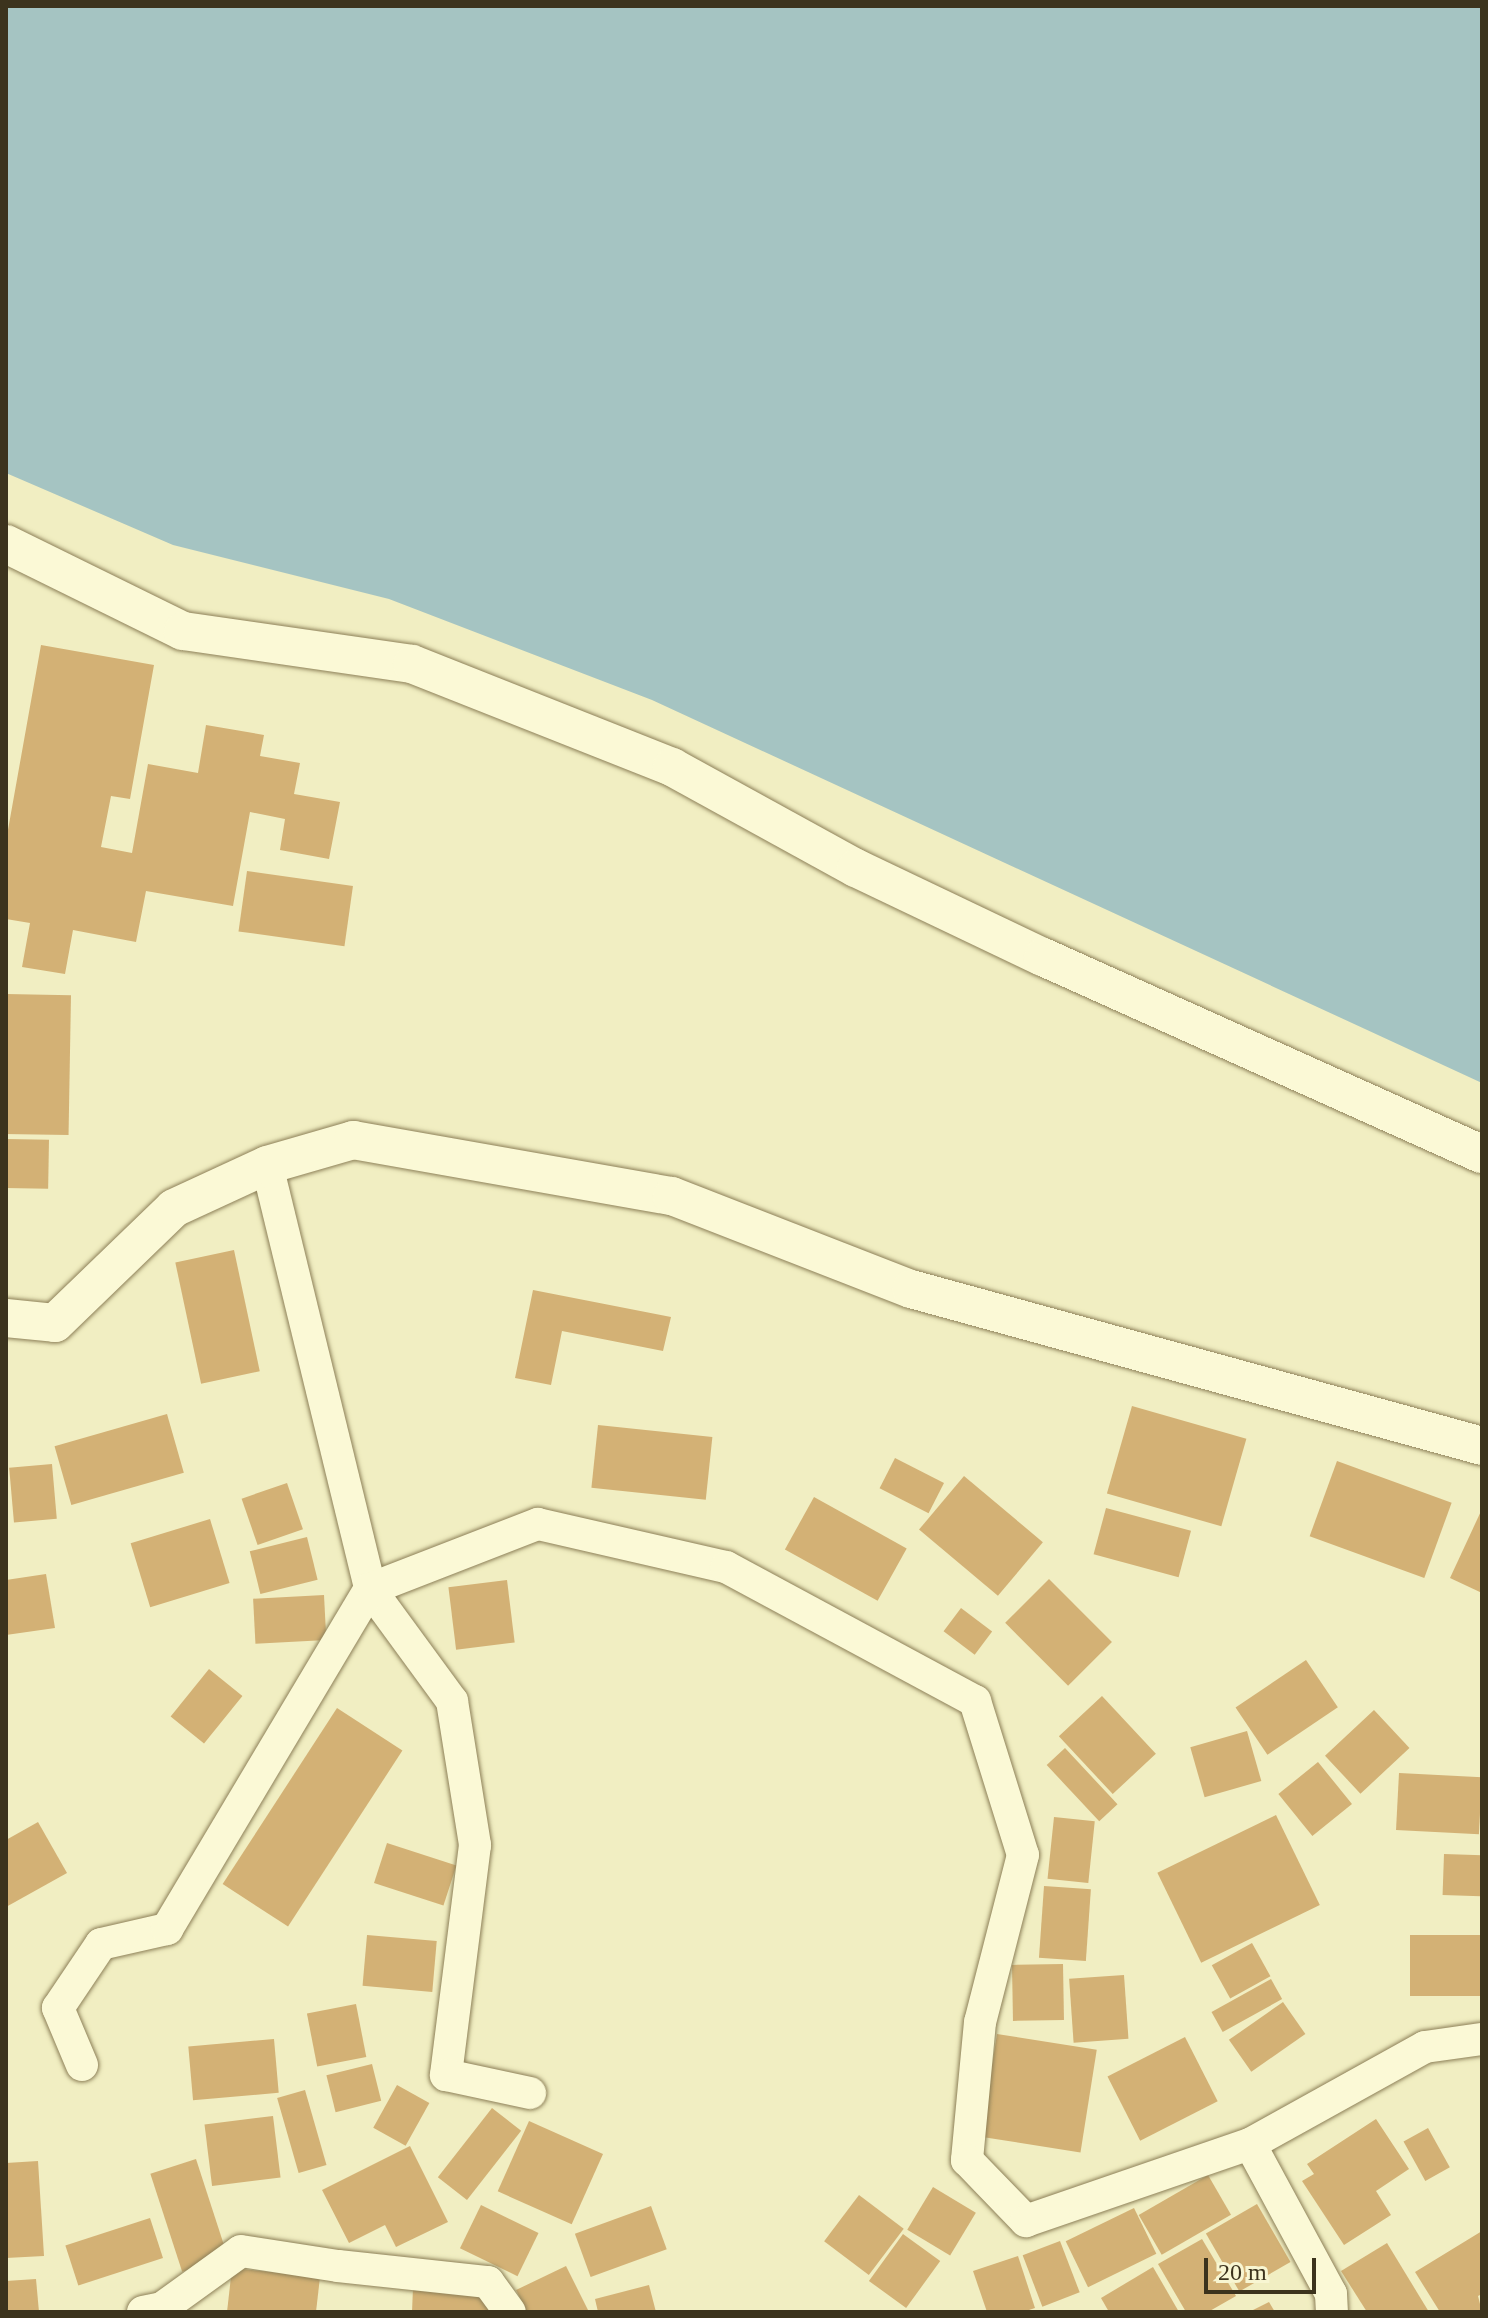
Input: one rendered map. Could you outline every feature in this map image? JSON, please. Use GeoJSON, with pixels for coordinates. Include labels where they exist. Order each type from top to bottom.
{"type":"FeatureCollection","features":[{"type":"Feature","properties":{"kind":"street"},"geometry":{"type":"LineString","coordinates":[[6,544],[183,631],[412,664],[672,767],[870,875],[1043,957],[1482,1154]]}},
{"type":"Feature","properties":{"kind":"street"},"geometry":{"type":"LineString","coordinates":[[6,1318],[55,1323],[174,1208],[267,1165],[353,1140],[672,1196],[911,1289],[1482,1446]]}},
{"type":"Feature","properties":{"kind":"street"},"geometry":{"type":"LineString","coordinates":[[267,1165],[370,1589],[452,1701],[475,1845],[446,2075],[530,2093]]}},
{"type":"Feature","properties":{"kind":"street"},"geometry":{"type":"LineString","coordinates":[[82,2065],[58,2008],[101,1944],[167,1929],[370,1589],[538,1524],[726,1567],[975,1701],[1023,1855],[980,2022],[967,2160],[1026,2221],[1250,2144],[1425,2047],[1482,2039]]}},
{"type":"Feature","properties":{"kind":"street"},"geometry":{"type":"LineString","coordinates":[[1250,2144],[1331,2294],[1332,2312]]}},
{"type":"Feature","properties":{"kind":"street"},"geometry":{"type":"LineString","coordinates":[[143,2312],[162,2308],[241,2251],[338,2266],[488,2282],[510,2312]]}},
{"type":"Feature","properties":{"kind":"water"},"geometry":{"type":"Polygon","coordinates":[[[6,6],[1482,6],[1482,1083],[652,700],[389,599],[173,545],[6,473],[6,6]]]}},
{"type":"Feature","properties":{"kind":"building"},"geometry":{"type":"Polygon","coordinates":[[[41,645],[154,665],[130,799],[111,796],[101,847],[132,853],[148,764],[198,773],[206,725],[264,735],[260,756],[300,763],[294,794],[340,802],[329,859],[280,850],[285,819],[250,812],[233,906],[146,891],[136,942],[73,930],[65,974],[22,967],[30,923],[6,919],[6,841],[41,645]]]}},
{"type":"Feature","properties":{"kind":"building"},"geometry":{"type":"Polygon","coordinates":[[[247,871],[353,886],[344,946],[239,931],[247,871]]]}},
{"type":"Feature","properties":{"kind":"building"},"geometry":{"type":"Polygon","coordinates":[[[6,994],[71,995],[69,1135],[6,1134],[6,994]]]}},
{"type":"Feature","properties":{"kind":"building"},"geometry":{"type":"Polygon","coordinates":[[[6,1139],[49,1140],[48,1189],[6,1188],[6,1139]]]}},
{"type":"Feature","properties":{"kind":"building"},"geometry":{"type":"Polygon","coordinates":[[[234,1250],[260,1371],[201,1384],[175,1262],[234,1250]]]}},
{"type":"Feature","properties":{"kind":"building"},"geometry":{"type":"Polygon","coordinates":[[[533,1290],[671,1317],[663,1351],[562,1331],[551,1385],[515,1378],[533,1290]]]}},
{"type":"Feature","properties":{"kind":"building"},"geometry":{"type":"Polygon","coordinates":[[[1132,1406],[1246,1439],[1221,1526],[1107,1493],[1132,1406]]]}},
{"type":"Feature","properties":{"kind":"building"},"geometry":{"type":"Polygon","coordinates":[[[167,1414],[184,1473],[71,1505],[55,1446],[167,1414]]]}},
{"type":"Feature","properties":{"kind":"building"},"geometry":{"type":"Polygon","coordinates":[[[598,1425],[712,1437],[706,1500],[591,1488],[598,1425]]]}},
{"type":"Feature","properties":{"kind":"building"},"geometry":{"type":"Polygon","coordinates":[[[895,1458],[944,1483],[929,1513],[880,1488],[895,1458]]]}},
{"type":"Feature","properties":{"kind":"building"},"geometry":{"type":"Polygon","coordinates":[[[1337,1461],[1452,1503],[1424,1578],[1310,1536],[1337,1461]]]}},
{"type":"Feature","properties":{"kind":"building"},"geometry":{"type":"Polygon","coordinates":[[[52,1464],[57,1519],[14,1523],[9,1468],[52,1464]]]}},
{"type":"Feature","properties":{"kind":"building"},"geometry":{"type":"Polygon","coordinates":[[[964,1476],[1043,1542],[998,1596],[919,1530],[964,1476]]]}},
{"type":"Feature","properties":{"kind":"building"},"geometry":{"type":"Polygon","coordinates":[[[287,1483],[303,1529],[258,1545],[242,1499],[287,1483]]]}},
{"type":"Feature","properties":{"kind":"building"},"geometry":{"type":"Polygon","coordinates":[[[814,1497],[907,1548],[878,1601],[785,1549],[814,1497]]]}},
{"type":"Feature","properties":{"kind":"building"},"geometry":{"type":"Polygon","coordinates":[[[1106,1508],[1191,1531],[1179,1577],[1094,1554],[1106,1508]]]}},
{"type":"Feature","properties":{"kind":"building"},"geometry":{"type":"Polygon","coordinates":[[[1482,1509],[1482,1593],[1450,1578],[1482,1509]]]}},
{"type":"Feature","properties":{"kind":"building"},"geometry":{"type":"Polygon","coordinates":[[[210,1519],[230,1583],[150,1607],[131,1543],[210,1519]]]}},
{"type":"Feature","properties":{"kind":"building"},"geometry":{"type":"Polygon","coordinates":[[[307,1537],[318,1580],[260,1594],[250,1551],[307,1537]]]}},
{"type":"Feature","properties":{"kind":"building"},"geometry":{"type":"Polygon","coordinates":[[[46,1574],[55,1628],[6,1635],[6,1580],[46,1574]]]}},
{"type":"Feature","properties":{"kind":"building"},"geometry":{"type":"Polygon","coordinates":[[[1049,1579],[1112,1642],[1068,1686],[1005,1623],[1049,1579]]]}},
{"type":"Feature","properties":{"kind":"building"},"geometry":{"type":"Polygon","coordinates":[[[507,1580],[515,1643],[456,1650],[448,1587],[507,1580]]]}},
{"type":"Feature","properties":{"kind":"building"},"geometry":{"type":"Polygon","coordinates":[[[324,1595],[326,1640],[255,1644],[253,1599],[324,1595]]]}},
{"type":"Feature","properties":{"kind":"building"},"geometry":{"type":"Polygon","coordinates":[[[961,1608],[992,1631],[975,1655],[944,1631],[961,1608]]]}},
{"type":"Feature","properties":{"kind":"building"},"geometry":{"type":"Polygon","coordinates":[[[1306,1660],[1338,1707],[1267,1755],[1236,1708],[1306,1660]]]}},
{"type":"Feature","properties":{"kind":"building"},"geometry":{"type":"Polygon","coordinates":[[[209,1669],[242,1696],[204,1743],[171,1716],[209,1669]]]}},
{"type":"Feature","properties":{"kind":"building"},"geometry":{"type":"Polygon","coordinates":[[[1102,1696],[1156,1754],[1113,1794],[1059,1736],[1102,1696]]]}},
{"type":"Feature","properties":{"kind":"building"},"geometry":{"type":"Polygon","coordinates":[[[337,1708],[402,1750],[288,1927],[223,1884],[337,1708]]]}},
{"type":"Feature","properties":{"kind":"building"},"geometry":{"type":"Polygon","coordinates":[[[1374,1710],[1409,1748],[1360,1794],[1325,1756],[1374,1710]]]}},
{"type":"Feature","properties":{"kind":"building"},"geometry":{"type":"Polygon","coordinates":[[[1247,1731],[1261,1781],[1205,1797],[1190,1747],[1247,1731]]]}},
{"type":"Feature","properties":{"kind":"building"},"geometry":{"type":"Polygon","coordinates":[[[1065,1748],[1118,1804],[1099,1821],[1047,1765],[1065,1748]]]}},
{"type":"Feature","properties":{"kind":"building"},"geometry":{"type":"Polygon","coordinates":[[[1318,1762],[1352,1804],[1312,1836],[1278,1794],[1318,1762]]]}},
{"type":"Feature","properties":{"kind":"building"},"geometry":{"type":"Polygon","coordinates":[[[1399,1773],[1482,1777],[1479,1834],[1396,1830],[1399,1773]]]}},
{"type":"Feature","properties":{"kind":"building"},"geometry":{"type":"Polygon","coordinates":[[[1276,1815],[1320,1905],[1201,1963],[1157,1873],[1276,1815]]]}},
{"type":"Feature","properties":{"kind":"building"},"geometry":{"type":"Polygon","coordinates":[[[1054,1817],[1095,1821],[1088,1883],[1048,1879],[1054,1817]]]}},
{"type":"Feature","properties":{"kind":"building"},"geometry":{"type":"Polygon","coordinates":[[[38,1822],[67,1873],[6,1907],[6,1840],[38,1822]]]}},
{"type":"Feature","properties":{"kind":"building"},"geometry":{"type":"Polygon","coordinates":[[[387,1843],[456,1866],[443,1906],[374,1883],[387,1843]]]}},
{"type":"Feature","properties":{"kind":"building"},"geometry":{"type":"Polygon","coordinates":[[[1444,1854],[1482,1855],[1481,1896],[1443,1895],[1444,1854]]]}},
{"type":"Feature","properties":{"kind":"building"},"geometry":{"type":"Polygon","coordinates":[[[1044,1886],[1091,1889],[1086,1961],[1039,1958],[1044,1886]]]}},
{"type":"Feature","properties":{"kind":"building"},"geometry":{"type":"Polygon","coordinates":[[[367,1935],[437,1941],[432,1992],[363,1986],[367,1935]]]}},
{"type":"Feature","properties":{"kind":"building"},"geometry":{"type":"Polygon","coordinates":[[[1410,1935],[1482,1935],[1482,1996],[1410,1996],[1410,1935]]]}},
{"type":"Feature","properties":{"kind":"building"},"geometry":{"type":"Polygon","coordinates":[[[1252,1943],[1270,1976],[1230,1999],[1212,1965],[1252,1943]]]}},
{"type":"Feature","properties":{"kind":"building"},"geometry":{"type":"Polygon","coordinates":[[[1063,1964],[1064,2020],[1013,2021],[1012,1965],[1063,1964]]]}},
{"type":"Feature","properties":{"kind":"building"},"geometry":{"type":"Polygon","coordinates":[[[1124,1975],[1128,2039],[1074,2043],[1069,1979],[1124,1975]]]}},
{"type":"Feature","properties":{"kind":"building"},"geometry":{"type":"Polygon","coordinates":[[[1271,1979],[1282,1999],[1223,2032],[1212,2012],[1271,1979]]]}},
{"type":"Feature","properties":{"kind":"building"},"geometry":{"type":"Polygon","coordinates":[[[1283,2002],[1305,2034],[1251,2072],[1229,2040],[1283,2002]]]}},
{"type":"Feature","properties":{"kind":"building"},"geometry":{"type":"Polygon","coordinates":[[[356,2004],[366,2057],[317,2067],[307,2014],[356,2004]]]}},
{"type":"Feature","properties":{"kind":"building"},"geometry":{"type":"Polygon","coordinates":[[[997,2034],[1097,2050],[1080,2153],[981,2137],[997,2034]]]}},
{"type":"Feature","properties":{"kind":"building"},"geometry":{"type":"Polygon","coordinates":[[[1185,2037],[1218,2101],[1140,2141],[1107,2076],[1185,2037]]]}},
{"type":"Feature","properties":{"kind":"building"},"geometry":{"type":"Polygon","coordinates":[[[274,2039],[279,2093],[193,2100],[188,2046],[274,2039]]]}},
{"type":"Feature","properties":{"kind":"building"},"geometry":{"type":"Polygon","coordinates":[[[372,2064],[381,2101],[336,2112],[326,2075],[372,2064]]]}},
{"type":"Feature","properties":{"kind":"building"},"geometry":{"type":"Polygon","coordinates":[[[397,2085],[429,2103],[406,2146],[373,2128],[397,2085]]]}},
{"type":"Feature","properties":{"kind":"building"},"geometry":{"type":"Polygon","coordinates":[[[305,2090],[326,2165],[299,2173],[277,2098],[305,2090]]]}},
{"type":"Feature","properties":{"kind":"building"},"geometry":{"type":"Polygon","coordinates":[[[492,2108],[521,2131],[467,2200],[438,2177],[492,2108]]]}},
{"type":"Feature","properties":{"kind":"building"},"geometry":{"type":"Polygon","coordinates":[[[273,2116],[281,2178],[212,2186],[205,2124],[273,2116]]]}},
{"type":"Feature","properties":{"kind":"building"},"geometry":{"type":"Polygon","coordinates":[[[1376,2119],[1409,2169],[1376,2191],[1391,2215],[1344,2245],[1302,2181],[1314,2174],[1307,2164],[1376,2119]]]}},
{"type":"Feature","properties":{"kind":"building"},"geometry":{"type":"Polygon","coordinates":[[[529,2121],[603,2154],[572,2224],[498,2191],[529,2121]]]}},
{"type":"Feature","properties":{"kind":"building"},"geometry":{"type":"Polygon","coordinates":[[[1428,2128],[1450,2167],[1425,2181],[1404,2142],[1428,2128]]]}},
{"type":"Feature","properties":{"kind":"building"},"geometry":{"type":"Polygon","coordinates":[[[410,2146],[448,2222],[396,2247],[385,2225],[349,2243],[322,2190],[410,2146]]]}},
{"type":"Feature","properties":{"kind":"building"},"geometry":{"type":"Polygon","coordinates":[[[196,2159],[228,2257],[182,2272],[150,2174],[196,2159]]]}},
{"type":"Feature","properties":{"kind":"building"},"geometry":{"type":"Polygon","coordinates":[[[38,2161],[44,2256],[6,2258],[6,2163],[38,2161]]]}},
{"type":"Feature","properties":{"kind":"building"},"geometry":{"type":"Polygon","coordinates":[[[1208,2175],[1231,2215],[1162,2255],[1139,2215],[1208,2175]]]}},
{"type":"Feature","properties":{"kind":"building"},"geometry":{"type":"Polygon","coordinates":[[[933,2187],[976,2213],[950,2256],[907,2230],[933,2187]]]}},
{"type":"Feature","properties":{"kind":"building"},"geometry":{"type":"Polygon","coordinates":[[[859,2195],[904,2229],[869,2275],[824,2241],[859,2195]]]}},
{"type":"Feature","properties":{"kind":"building"},"geometry":{"type":"Polygon","coordinates":[[[1257,2204],[1290,2262],[1239,2292],[1206,2234],[1257,2204]]]}},
{"type":"Feature","properties":{"kind":"building"},"geometry":{"type":"Polygon","coordinates":[[[481,2205],[539,2233],[517,2276],[460,2248],[481,2205]]]}},
{"type":"Feature","properties":{"kind":"building"},"geometry":{"type":"Polygon","coordinates":[[[651,2206],[667,2249],[591,2277],[575,2234],[651,2206]]]}},
{"type":"Feature","properties":{"kind":"building"},"geometry":{"type":"Polygon","coordinates":[[[1134,2208],[1156,2254],[1088,2287],[1066,2241],[1134,2208]]]}},
{"type":"Feature","properties":{"kind":"building"},"geometry":{"type":"Polygon","coordinates":[[[150,2218],[163,2258],[78,2285],[65,2246],[150,2218]]]}},
{"type":"Feature","properties":{"kind":"building"},"geometry":{"type":"Polygon","coordinates":[[[1482,2231],[1482,2294],[1478,2296],[1482,2312],[1440,2312],[1415,2272],[1482,2231]]]}},
{"type":"Feature","properties":{"kind":"building"},"geometry":{"type":"Polygon","coordinates":[[[903,2234],[940,2261],[906,2308],[869,2281],[903,2234]]]}},
{"type":"Feature","properties":{"kind":"building"},"geometry":{"type":"Polygon","coordinates":[[[1202,2239],[1236,2296],[1208,2312],[1186,2312],[1158,2264],[1202,2239]]]}},
{"type":"Feature","properties":{"kind":"building"},"geometry":{"type":"Polygon","coordinates":[[[1060,2241],[1080,2292],[1042,2307],[1023,2255],[1060,2241]]]}},
{"type":"Feature","properties":{"kind":"building"},"geometry":{"type":"Polygon","coordinates":[[[1387,2243],[1429,2312],[1367,2312],[1341,2271],[1387,2243]]]}},
{"type":"Feature","properties":{"kind":"building"},"geometry":{"type":"Polygon","coordinates":[[[1018,2256],[1035,2308],[1023,2312],[987,2312],[973,2271],[1018,2256]]]}},
{"type":"Feature","properties":{"kind":"building"},"geometry":{"type":"Polygon","coordinates":[[[566,2266],[589,2312],[527,2312],[516,2290],[566,2266]]]}},
{"type":"Feature","properties":{"kind":"building"},"geometry":{"type":"Polygon","coordinates":[[[1153,2267],[1179,2312],[1109,2312],[1101,2298],[1153,2267]]]}},
{"type":"Feature","properties":{"kind":"building"},"geometry":{"type":"Polygon","coordinates":[[[232,2268],[320,2277],[316,2312],[227,2312],[232,2268]]]}},
{"type":"Feature","properties":{"kind":"building"},"geometry":{"type":"Polygon","coordinates":[[[36,2279],[39,2312],[6,2312],[6,2281],[36,2279]]]}},
{"type":"Feature","properties":{"kind":"building"},"geometry":{"type":"Polygon","coordinates":[[[649,2285],[656,2312],[598,2312],[595,2299],[649,2285]]]}},
{"type":"Feature","properties":{"kind":"building"},"geometry":{"type":"Polygon","coordinates":[[[413,2288],[491,2292],[490,2312],[412,2312],[413,2288]]]}},
{"type":"Feature","properties":{"kind":"building"},"geometry":{"type":"Polygon","coordinates":[[[1269,2302],[1275,2312],[1249,2312],[1269,2302]]]}}]}
